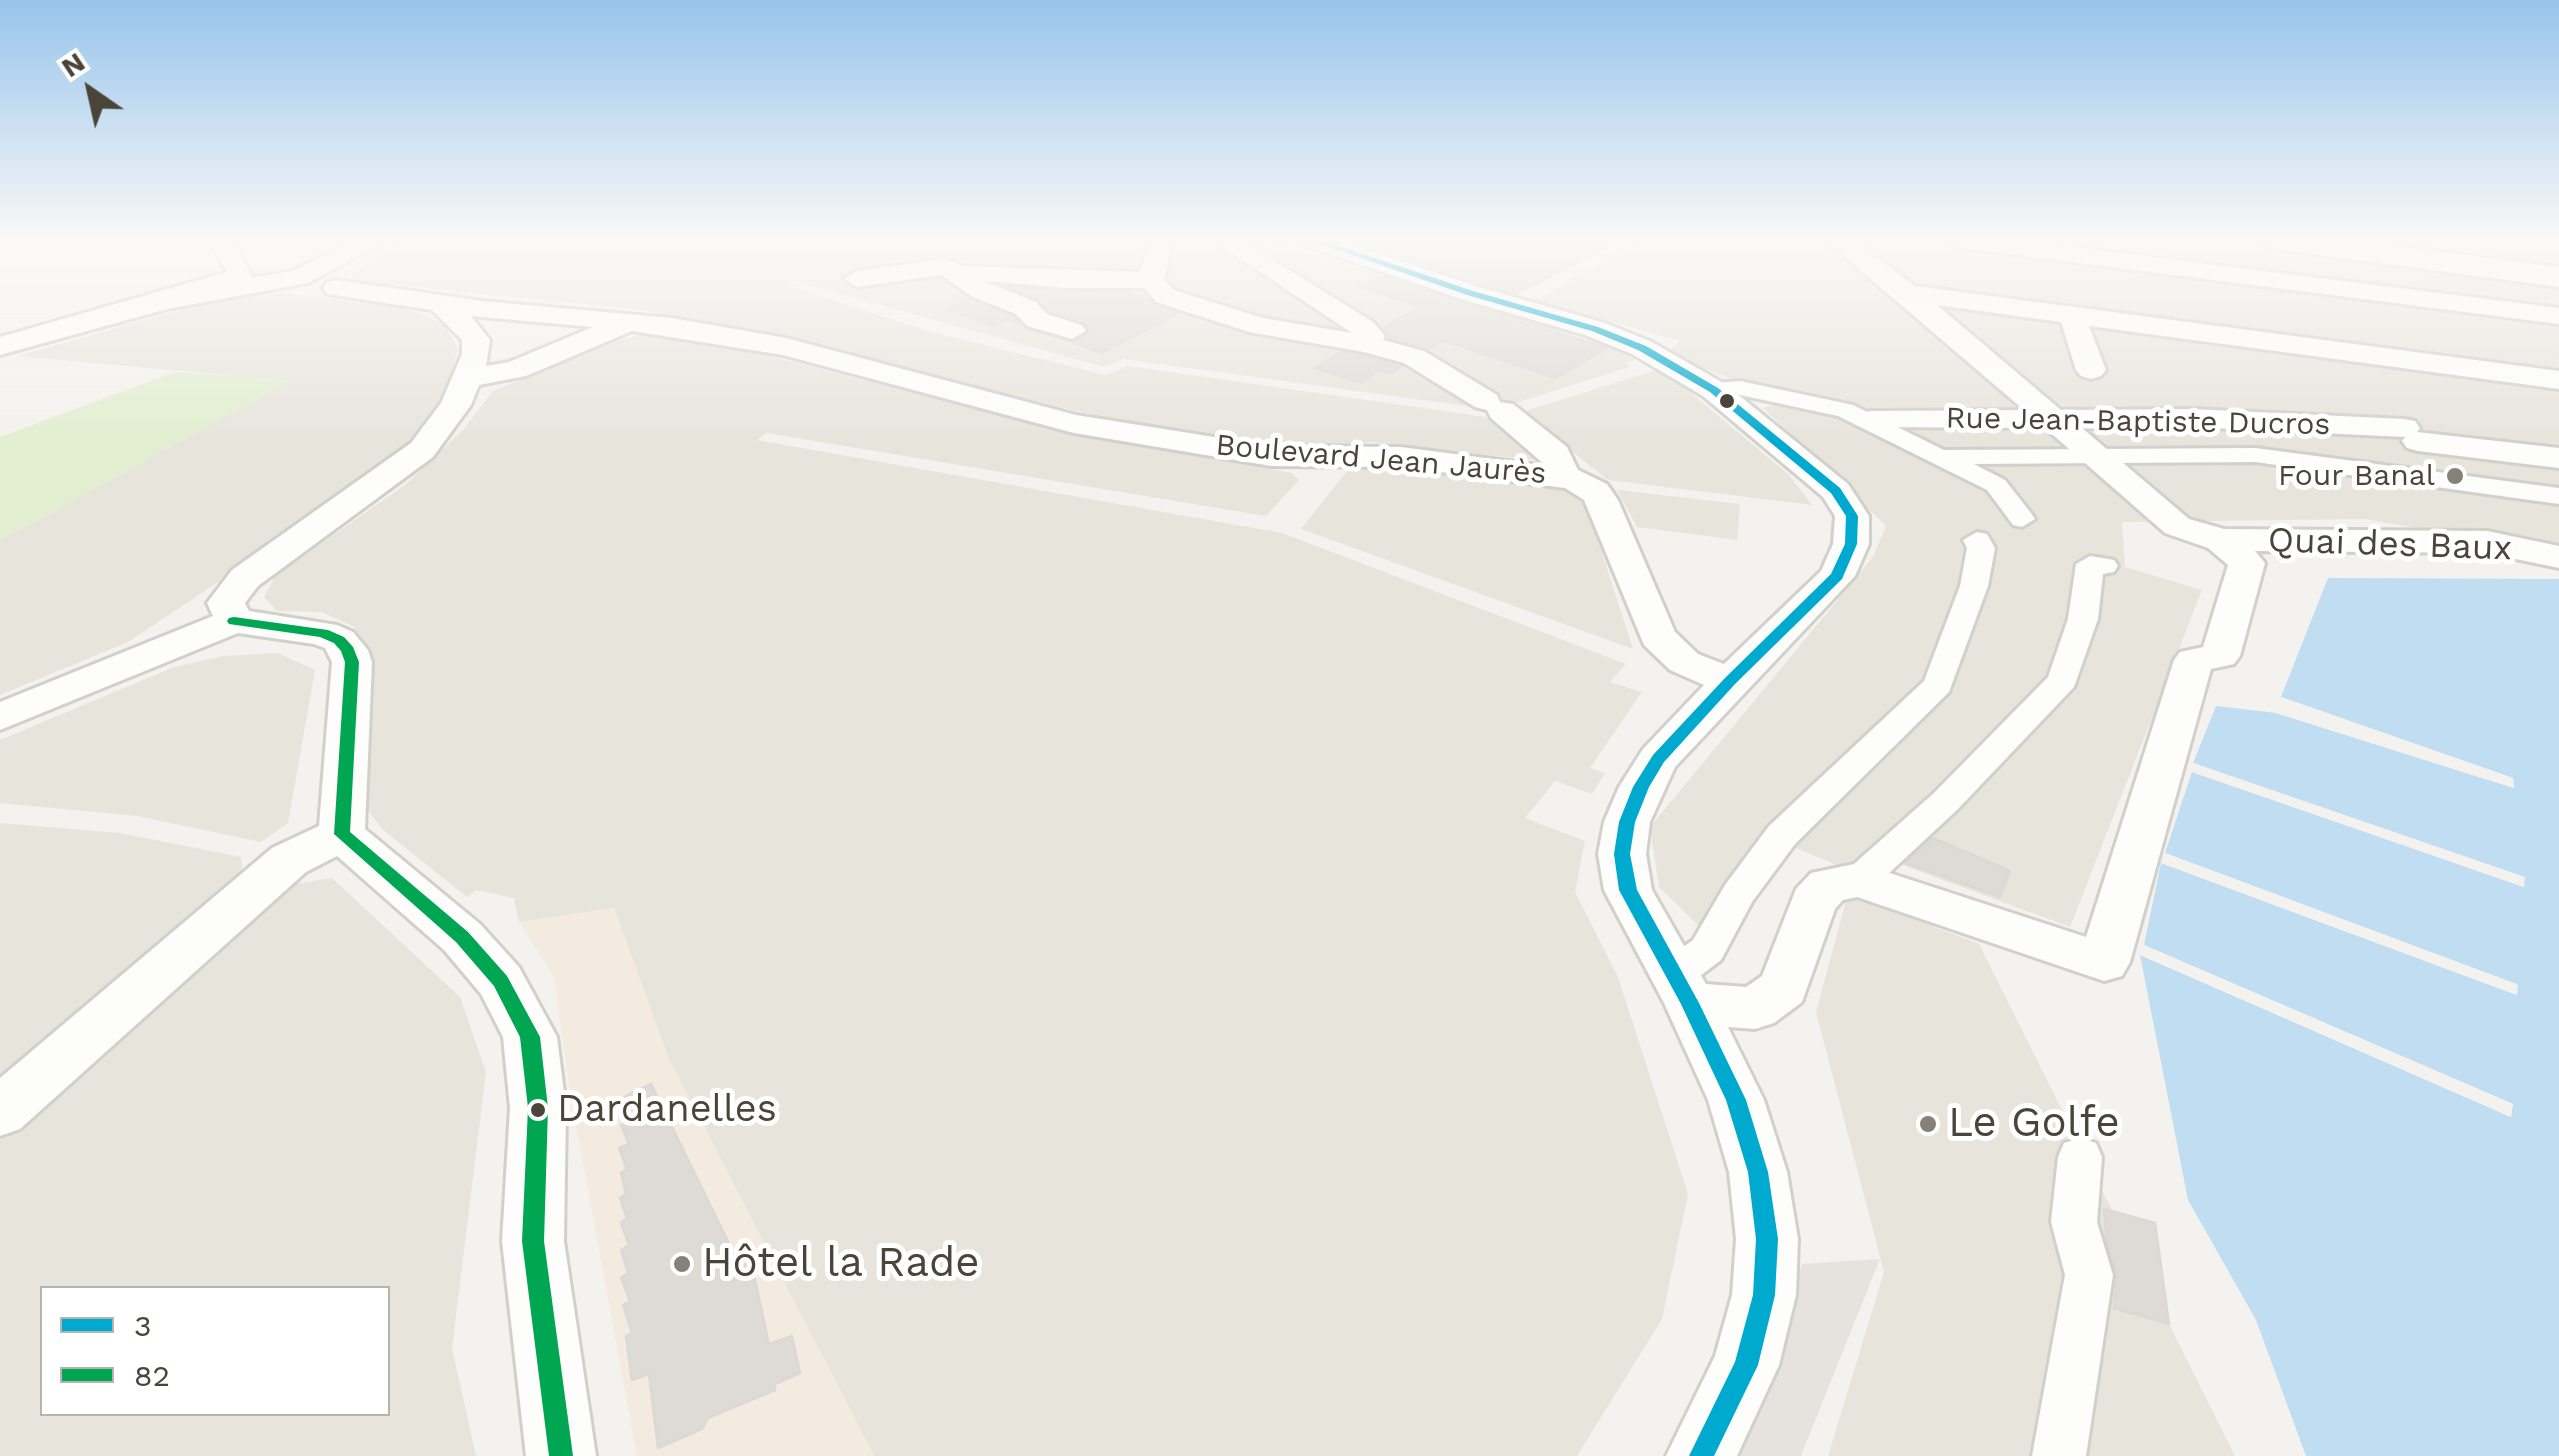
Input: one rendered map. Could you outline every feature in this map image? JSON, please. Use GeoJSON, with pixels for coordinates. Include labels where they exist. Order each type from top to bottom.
{"type":"FeatureCollection","features":[{"type":"Feature","properties":{"kind":"street"},"geometry":{"type":"LineString","coordinates":[[0,346],[139,308]]}},
{"type":"Feature","properties":{"kind":"street"},"geometry":{"type":"LineString","coordinates":[[234,621],[226,603],[237,586],[408,462],[443,425],[476,354],[476,340],[446,308]]}},
{"type":"Feature","properties":{"kind":"street","name":"Boulevard Jean Jaurès"},"geometry":{"type":"LineString","coordinates":[[499,308],[672,326],[786,347],[1074,424],[1271,456],[1402,457],[1560,476],[1586,485],[1601,500],[1658,637],[1666,647],[1684,662],[1730,681]]}},
{"type":"Feature","properties":{"kind":"street"},"geometry":{"type":"LineString","coordinates":[[1026,308],[1037,320],[1072,332]]}},
{"type":"Feature","properties":{"kind":"street"},"geometry":{"type":"LineString","coordinates":[[1198,308],[1289,332],[1368,344],[1414,358],[1494,406],[1556,454],[1563,466],[1560,476]]}},
{"type":"Feature","properties":{"kind":"street"},"geometry":{"type":"LineString","coordinates":[[1331,308],[1363,328],[1371,336],[1368,344]]}},
{"type":"Feature","properties":{"kind":"street"},"geometry":{"type":"LineString","coordinates":[[1526,308],[1595,328],[1642,348],[1714,390],[1836,491],[1852,516],[1851,544],[1837,576],[1730,681],[1658,760],[1627,822],[1622,854],[1628,890],[1736,1100],[1758,1172],[1766,1240],[1764,1295],[1746,1365],[1701,1456]]}},
{"type":"Feature","properties":{"kind":"street","name":"Quai des Baux"},"geometry":{"type":"LineString","coordinates":[[1923,308],[2177,526],[2221,540],[2487,542],[2559,558]]}},
{"type":"Feature","properties":{"kind":"street"},"geometry":{"type":"LineString","coordinates":[[2019,308],[2559,380]]}},
{"type":"Feature","properties":{"kind":"street"},"geometry":{"type":"LineString","coordinates":[[2120,308],[2122,322]]}},
{"type":"Feature","properties":{"kind":"street"},"geometry":{"type":"LineString","coordinates":[[2492,308],[2547,315],[2559,338]]}},
{"type":"Feature","properties":{"kind":"street"},"geometry":{"type":"LineString","coordinates":[[2072,315],[2091,370]]}},
{"type":"Feature","properties":{"kind":"street"},"geometry":{"type":"LineString","coordinates":[[468,378],[516,370],[632,321]]}},
{"type":"Feature","properties":{"kind":"street"},"geometry":{"type":"LineString","coordinates":[[1714,390],[1740,388],[1846,410],[1871,420],[1996,484],[2022,519]]}},
{"type":"Feature","properties":{"kind":"street","name":"Rue Jean-Baptiste Ducros"},"geometry":{"type":"LineString","coordinates":[[1871,420],[2192,418],[2411,435],[2559,458]]}},
{"type":"Feature","properties":{"kind":"street"},"geometry":{"type":"LineString","coordinates":[[2517,453],[2559,484]]}},
{"type":"Feature","properties":{"kind":"street"},"geometry":{"type":"LineString","coordinates":[[1944,457],[2255,454],[2559,496]]}},
{"type":"Feature","properties":{"kind":"street"},"geometry":{"type":"LineString","coordinates":[[1682,989],[1738,894],[1782,836],[1938,685],[1974,586],[1980,548],[1977,540]]}},
{"type":"Feature","properties":{"kind":"street"},"geometry":{"type":"LineString","coordinates":[[1682,989],[1755,1008],[1784,988],[1813,902],[1828,885],[1860,880],[2104,962],[2194,660],[2220,656],[2247,563],[2221,540]]}},
{"type":"Feature","properties":{"kind":"street"},"geometry":{"type":"LineString","coordinates":[[1860,880],[1946,800],[2062,680],[2083,619],[2090,564],[2104,566]]}},
{"type":"Feature","properties":{"kind":"street"},"geometry":{"type":"LineString","coordinates":[[0,716],[234,621],[323,634],[339,640],[352,662],[342,834]]}},
{"type":"Feature","properties":{"kind":"street"},"geometry":{"type":"LineString","coordinates":[[0,1112],[289,860],[342,834]]}},
{"type":"Feature","properties":{"kind":"street"},"geometry":{"type":"LineString","coordinates":[[342,834],[462,938],[501,981],[530,1037],[538,1108],[533,1240],[561,1456]]}},
{"type":"Feature","properties":{"kind":"street"},"geometry":{"type":"LineString","coordinates":[[2059,1456],[2088,1275],[2074,1222],[2080,1157]]}},
{"type":"Feature","properties":{"kind":"shaded area"},"geometry":{"type":"Polygon","coordinates":[[[186,308],[406,308],[445,325],[458,350],[441,406],[391,467],[128,642],[0,695],[0,538],[289,381],[18,356],[186,308]]]}},
{"type":"Feature","properties":{"kind":"shaded area"},"geometry":{"type":"Polygon","coordinates":[[[622,308],[857,308],[931,332],[1106,375],[1128,366],[1486,417],[1534,460],[1372,442],[1297,452],[1134,425],[727,326],[622,308]]]}},
{"type":"Feature","properties":{"kind":"shaded area"},"geometry":{"type":"Polygon","coordinates":[[[890,308],[1487,308],[1611,347],[1635,360],[1625,363],[1630,367],[1512,404],[1481,408],[1123,359],[1104,367],[890,308]]]}},
{"type":"Feature","properties":{"kind":"shaded area"},"geometry":{"type":"Polygon","coordinates":[[[1564,308],[2559,308],[2559,553],[2365,519],[2122,522],[2125,567],[2202,590],[2070,927],[1878,856],[1858,874],[1772,838],[1703,930],[1659,887],[1650,827],[1873,557],[1886,526],[1763,408],[1775,405],[1802,411],[1829,405],[1767,392],[1695,365],[1671,349],[1680,341],[1564,308]]]}},
{"type":"Feature","properties":{"kind":"shaded area"},"geometry":{"type":"Polygon","coordinates":[[[640,335],[664,336],[679,342],[696,337],[1045,427],[1292,473],[1299,480],[1266,516],[766,433],[757,440],[1282,533],[1626,664],[1610,682],[1642,692],[1590,768],[1605,773],[1592,794],[1555,781],[1525,818],[1585,841],[1575,892],[1618,977],[1688,1194],[1662,1319],[1577,1456],[874,1456],[668,1057],[614,908],[519,922],[514,898],[476,890],[467,897],[383,830],[359,799],[371,654],[353,626],[321,612],[277,611],[264,597],[276,575],[405,485],[463,430],[493,391],[606,344],[640,335]]]}},
{"type":"Feature","properties":{"kind":"shaded area"},"geometry":{"type":"Polygon","coordinates":[[[1656,370],[1685,388],[1789,475],[1812,505],[1608,480],[1522,412],[1656,370]]]}},
{"type":"Feature","properties":{"kind":"shaded area"},"geometry":{"type":"Polygon","coordinates":[[[1357,463],[1549,481],[1570,489],[1585,500],[1633,649],[1301,529],[1357,463]]]}},
{"type":"Feature","properties":{"kind":"shaded area"},"geometry":{"type":"Polygon","coordinates":[[[1617,490],[1740,504],[1737,540],[1637,527],[1617,490]]]}},
{"type":"Feature","properties":{"kind":"shaded area"},"geometry":{"type":"Polygon","coordinates":[[[278,653],[315,670],[288,823],[261,842],[137,816],[0,803],[0,740],[174,667],[224,656],[278,653]]]}},
{"type":"Feature","properties":{"kind":"shaded area"},"geometry":{"type":"Polygon","coordinates":[[[0,823],[120,833],[241,857],[243,879],[0,1091],[0,823]]]}},
{"type":"Feature","properties":{"kind":"shaded area"},"geometry":{"type":"Polygon","coordinates":[[[332,878],[460,997],[486,1072],[452,1348],[476,1456],[0,1456],[0,1140],[281,886],[332,878]]]}},
{"type":"Feature","properties":{"kind":"shaded area"},"geometry":{"type":"Polygon","coordinates":[[[1848,894],[1979,944],[2235,1456],[1828,1456],[1884,1272],[1816,1012],[1848,894]]]}},
{"type":"Feature","properties":{"kind":"shaded area"},"geometry":{"type":"Polygon","coordinates":[[[614,908],[668,1057],[874,1456],[637,1456],[571,1098],[554,978],[519,922],[614,908]]]}},
{"type":"Feature","properties":{"kind":"shaded area"},"geometry":{"type":"Polygon","coordinates":[[[1880,1259],[1801,1456],[1739,1456],[1802,1264],[1880,1259]]]}},
{"type":"Feature","properties":{"kind":"green space"},"geometry":{"type":"Polygon","coordinates":[[[175,372],[291,380],[0,538],[0,437],[175,372]]]}},
{"type":"Feature","properties":{"kind":"water"},"geometry":{"type":"Polygon","coordinates":[[[2328,578],[2559,579],[2559,1456],[2306,1456],[2256,1320],[2188,1200],[2140,955],[2511,1117],[2513,1104],[2144,945],[2161,863],[2517,995],[2517,984],[2165,853],[2192,772],[2524,887],[2524,877],[2193,763],[2216,706],[2276,713],[2514,788],[2513,778],[2281,697],[2328,578]]]}},
{"type":"Feature","properties":{"kind":"pier"},"geometry":{"type":"Polygon","coordinates":[[[2281,697],[2513,778],[2514,788],[2276,713],[2278,708],[2475,770],[2279,702],[2281,697]]]}},
{"type":"Feature","properties":{"kind":"pier"},"geometry":{"type":"Polygon","coordinates":[[[2193,763],[2525,877],[2524,887],[2192,772],[2193,763]]]}},
{"type":"Feature","properties":{"kind":"pier"},"geometry":{"type":"Polygon","coordinates":[[[2165,853],[2518,985],[2517,995],[2161,863],[2165,853]]]}},
{"type":"Feature","properties":{"kind":"pier"},"geometry":{"type":"Polygon","coordinates":[[[2144,945],[2513,1104],[2511,1117],[2140,955],[2142,951],[2507,1110],[2508,1107],[2142,950],[2144,945]]]}},
{"type":"Feature","properties":{"kind":"building"},"geometry":{"type":"Polygon","coordinates":[[[991,308],[1014,317],[1020,324],[1008,320],[993,326],[948,309],[991,308]]]}},
{"type":"Feature","properties":{"kind":"building"},"geometry":{"type":"Polygon","coordinates":[[[1046,308],[1166,308],[1179,313],[1102,353],[1073,342],[1090,332],[1083,321],[1046,308]]]}},
{"type":"Feature","properties":{"kind":"building"},"geometry":{"type":"Polygon","coordinates":[[[1417,308],[1476,308],[1607,348],[1556,378],[1442,340],[1428,349],[1388,338],[1383,328],[1417,308]]]}},
{"type":"Feature","properties":{"kind":"building"},"geometry":{"type":"Polygon","coordinates":[[[1341,352],[1401,366],[1391,373],[1379,370],[1361,382],[1314,368],[1341,352]]]}},
{"type":"Feature","properties":{"kind":"building"},"geometry":{"type":"Polygon","coordinates":[[[1933,838],[2010,871],[2000,897],[1905,863],[1933,838]]]}},
{"type":"Feature","properties":{"kind":"building","name":"Hôtel la Rade"},"geometry":{"type":"Polygon","coordinates":[[[651,1084],[740,1266],[751,1262],[769,1344],[792,1336],[800,1373],[775,1384],[775,1390],[708,1418],[702,1429],[658,1448],[649,1374],[632,1380],[626,1336],[632,1333],[623,1305],[630,1301],[621,1278],[628,1273],[621,1250],[629,1245],[621,1223],[627,1218],[620,1198],[626,1194],[621,1173],[627,1169],[619,1148],[629,1144],[621,1125],[629,1121],[620,1099],[651,1084]]]}},
{"type":"Feature","properties":{"kind":"building"},"geometry":{"type":"Polygon","coordinates":[[[2104,1209],[2155,1223],[2169,1324],[2114,1308],[2117,1274],[2107,1243],[2104,1209]]]}},
{"type":"Feature","properties":{"kind":"transit line","name":"3"},"geometry":{"type":"LineString","coordinates":[[1522,308],[1595,329],[1642,348],[1714,390],[1836,491],[1852,516],[1851,544],[1837,576],[1730,681],[1658,759],[1627,822],[1622,854],[1628,890],[1690,1003],[1736,1100],[1758,1172],[1767,1239],[1764,1295],[1746,1365],[1701,1456]]}},
{"type":"Feature","properties":{"kind":"transit line","name":"82"},"geometry":{"type":"LineString","coordinates":[[234,621],[323,633],[339,640],[348,650],[352,662],[342,834],[462,937],[501,981],[530,1037],[538,1108],[533,1241],[561,1456]]}},
{"type":"Feature","properties":{"kind":"place","name":"Four Banal"},"geometry":{"type":"Point","coordinates":[2455,476]}},
{"type":"Feature","properties":{"kind":"place","name":"Dardanelles"},"geometry":{"type":"Point","coordinates":[538,1110]}},
{"type":"Feature","properties":{"kind":"place","name":"Le Golfe"},"geometry":{"type":"Point","coordinates":[1928,1124]}},
{"type":"Feature","properties":{"kind":"place","name":"Hôtel la Rade"},"geometry":{"type":"Point","coordinates":[682,1264]}}]}
